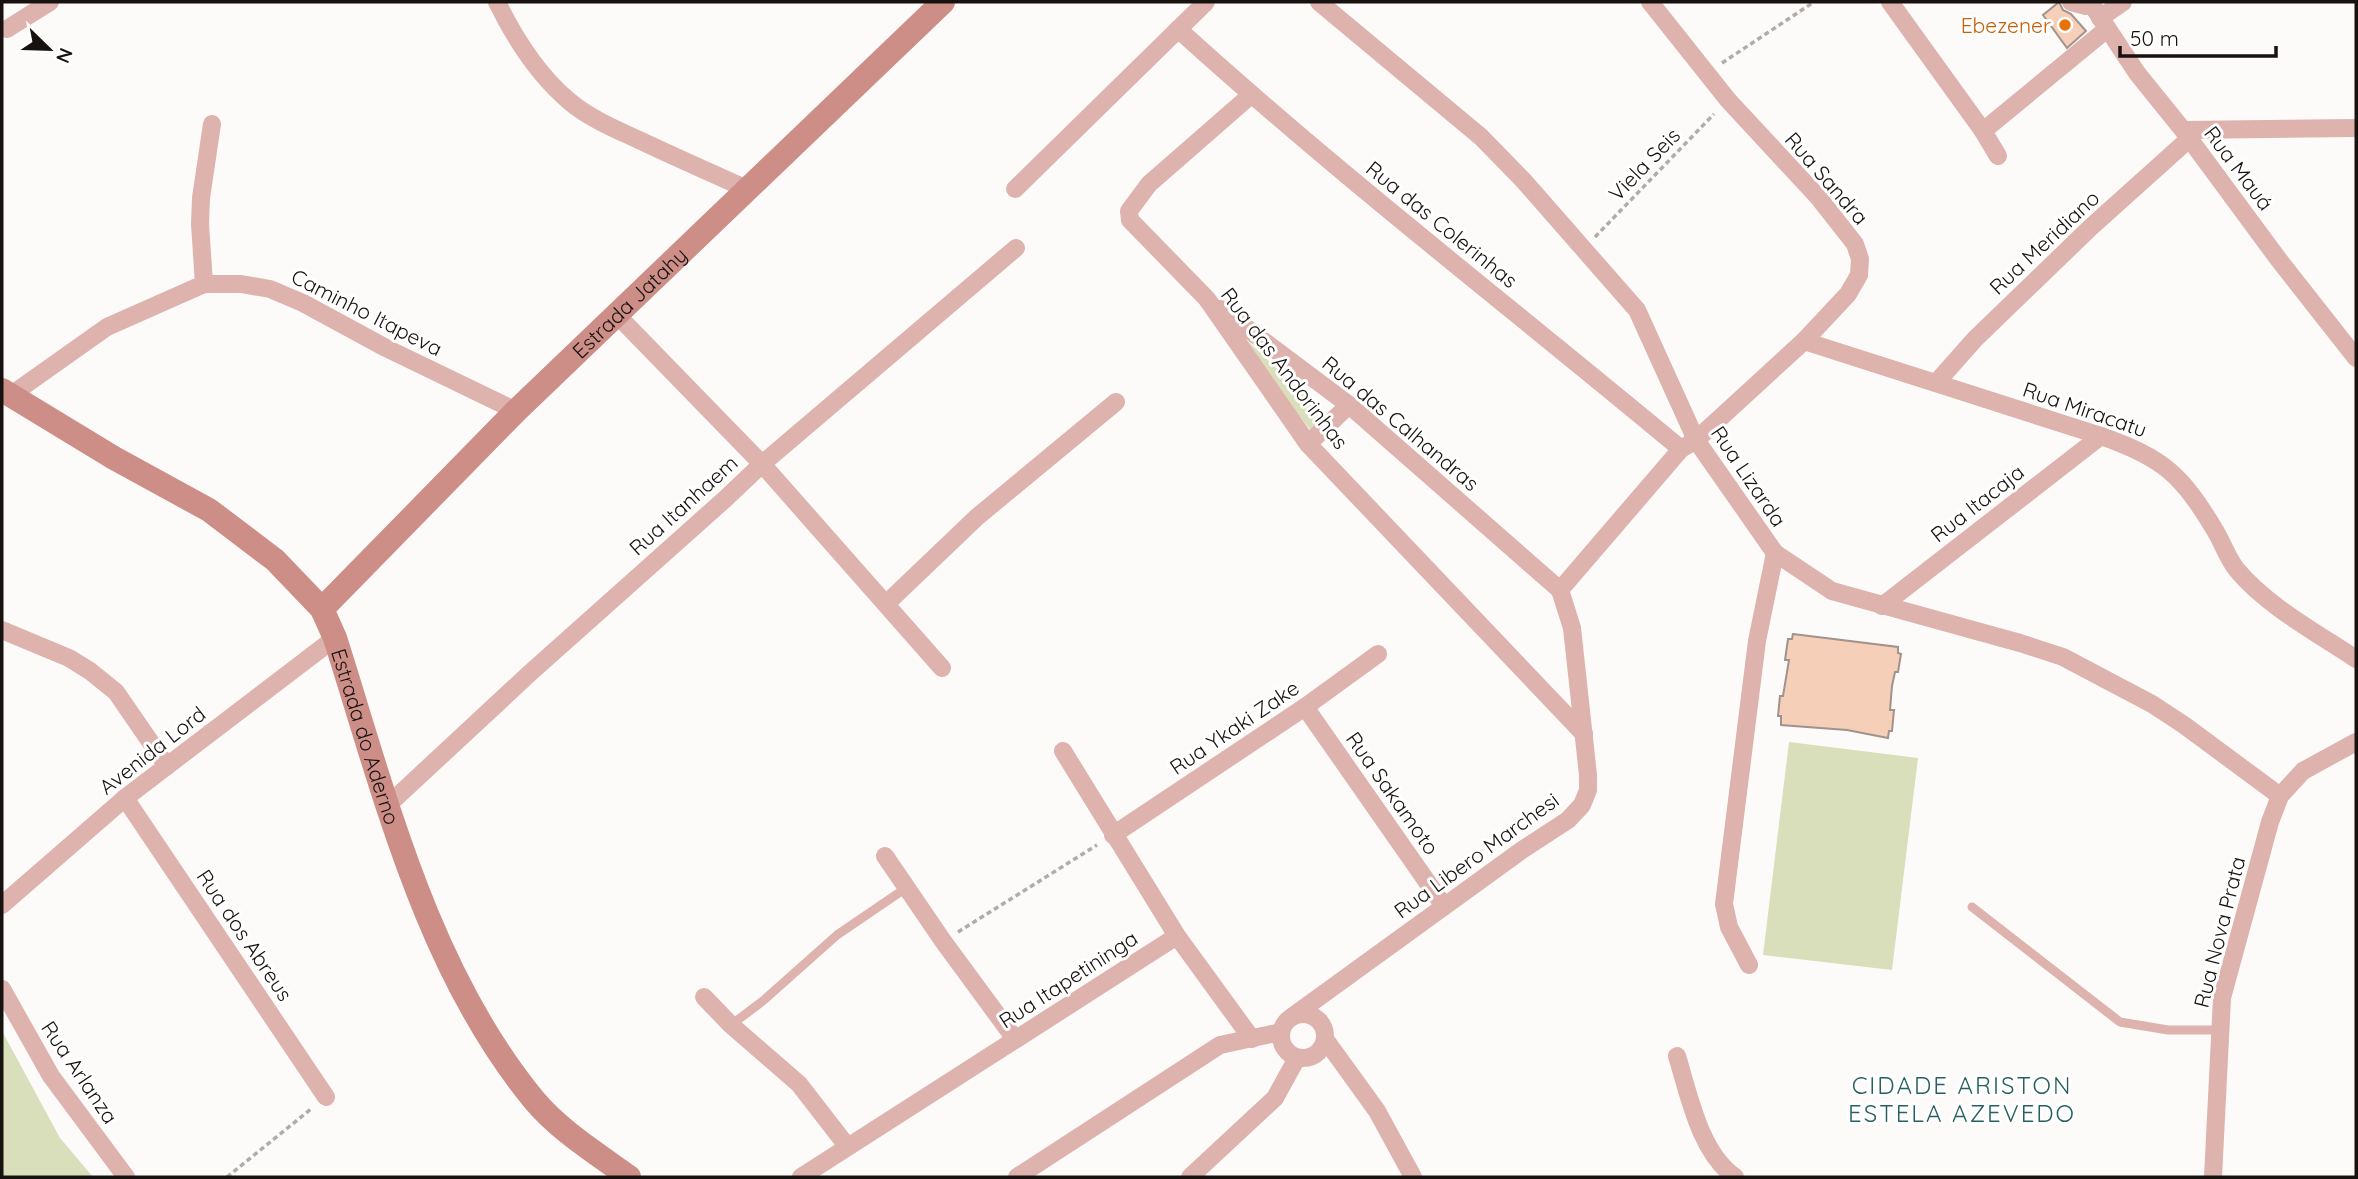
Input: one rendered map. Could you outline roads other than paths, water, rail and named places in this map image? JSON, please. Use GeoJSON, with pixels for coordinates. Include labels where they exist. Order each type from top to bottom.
{"type":"FeatureCollection","features":[{"type":"Feature","properties":{"kind":"main road","name":"Estrada Jatahy"},"geometry":{"type":"LineString","coordinates":[[322,609],[516,411],[943,2]]}},
{"type":"Feature","properties":{"kind":"main road","name":"Estrada do Aderno"},"geometry":{"type":"LineString","coordinates":[[6,392],[114,458],[209,510],[275,560],[322,609],[335,638],[413,881],[476,1017],[534,1100],[557,1124],[615,1172]]}},
{"type":"Feature","properties":{"kind":"street"},"geometry":{"type":"LineString","coordinates":[[4,27],[50,2]]}},
{"type":"Feature","properties":{"kind":"street"},"geometry":{"type":"LineString","coordinates":[[497,2],[535,66],[579,110],[747,189]]}},
{"type":"Feature","properties":{"kind":"street"},"geometry":{"type":"LineString","coordinates":[[1015,189],[1206,2]]}},
{"type":"Feature","properties":{"kind":"street","name":"Rua Lizarda"},"geometry":{"type":"LineString","coordinates":[[1319,2],[1481,137],[1523,180],[1637,310],[1688,445],[1775,553],[1832,591],[2063,657],[2152,704],[2280,796]]}},
{"type":"Feature","properties":{"kind":"street","name":"Rua Sandra"},"geometry":{"type":"LineString","coordinates":[[1650,2],[1728,100],[1818,197],[1855,244],[1860,259],[1859,275],[1848,294],[1804,341],[1688,445]]}},
{"type":"Feature","properties":{"kind":"street"},"geometry":{"type":"LineString","coordinates":[[1890,2],[1998,156]]}},
{"type":"Feature","properties":{"kind":"street"},"geometry":{"type":"LineString","coordinates":[[2071,2],[2086,6],[2090,2]]}},
{"type":"Feature","properties":{"kind":"street","name":"Rua Mauá"},"geometry":{"type":"LineString","coordinates":[[2090,2],[2137,73],[2356,358]]}},
{"type":"Feature","properties":{"kind":"street"},"geometry":{"type":"LineString","coordinates":[[1983,131],[2104,24],[2123,2]]}},
{"type":"Feature","properties":{"kind":"street","name":"Rua das Colerinhas"},"geometry":{"type":"LineString","coordinates":[[1178,29],[1251,95],[1426,243],[1688,445]]}},
{"type":"Feature","properties":{"kind":"street","name":"Rua das Andorinhas"},"geometry":{"type":"LineString","coordinates":[[1251,95],[1149,184],[1129,211],[1129,220],[1207,299],[1308,444],[1584,734]]}},
{"type":"Feature","properties":{"kind":"street"},"geometry":{"type":"LineString","coordinates":[[204,284],[201,198],[212,124]]}},
{"type":"Feature","properties":{"kind":"street"},"geometry":{"type":"LineString","coordinates":[[2186,135],[2356,128]]}},
{"type":"Feature","properties":{"kind":"street","name":"Rua Meridiano"},"geometry":{"type":"LineString","coordinates":[[1936,383],[1995,320],[2186,135]]}},
{"type":"Feature","properties":{"kind":"street","name":"Rua Itanhaem"},"geometry":{"type":"LineString","coordinates":[[388,805],[762,464],[1016,248]]}},
{"type":"Feature","properties":{"kind":"street","name":"Caminho Itapeva"},"geometry":{"type":"LineString","coordinates":[[6,392],[107,327],[204,284],[241,284],[270,289],[303,303],[386,348],[516,411]]}},
{"type":"Feature","properties":{"kind":"street","name":"Rua das Calhandras"},"geometry":{"type":"LineString","coordinates":[[1207,299],[1349,405],[1560,590]]}},
{"type":"Feature","properties":{"kind":"street"},"geometry":{"type":"LineString","coordinates":[[617,315],[762,464],[942,668]]}},
{"type":"Feature","properties":{"kind":"street","name":"Rua Miracatu"},"geometry":{"type":"LineString","coordinates":[[1804,341],[2101,436],[2153,457],[2180,478],[2216,532],[2235,569],[2262,594],[2356,659]]}},
{"type":"Feature","properties":{"kind":"street"},"geometry":{"type":"LineString","coordinates":[[887,603],[977,517],[1116,402]]}},
{"type":"Feature","properties":{"kind":"street"},"geometry":{"type":"LineString","coordinates":[[1308,444],[1349,405]]}},
{"type":"Feature","properties":{"kind":"street","name":"Rua Itacaja"},"geometry":{"type":"LineString","coordinates":[[1882,606],[2101,436]]}},
{"type":"Feature","properties":{"kind":"street"},"geometry":{"type":"LineString","coordinates":[[1560,590],[1688,445]]}},
{"type":"Feature","properties":{"kind":"street"},"geometry":{"type":"LineString","coordinates":[[1749,965],[1729,927],[1724,904],[1757,640],[1775,553]]}},
{"type":"Feature","properties":{"kind":"street","name":"Rua Libero Marchesi"},"geometry":{"type":"LineString","coordinates":[[1293,1016],[1567,820],[1582,805],[1588,790],[1584,734],[1572,628],[1560,590]]}},
{"type":"Feature","properties":{"kind":"street"},"geometry":{"type":"LineString","coordinates":[[2,630],[69,658],[116,691],[167,766]]}},
{"type":"Feature","properties":{"kind":"street","name":"Avenida Lord"},"geometry":{"type":"LineString","coordinates":[[2,905],[125,798],[335,638]]}},
{"type":"Feature","properties":{"kind":"street","name":"Rua Ykaki Zake"},"geometry":{"type":"LineString","coordinates":[[1113,835],[1305,707],[1378,654]]}},
{"type":"Feature","properties":{"kind":"street","name":"Rua Sakamoto"},"geometry":{"type":"LineString","coordinates":[[1305,707],[1444,906]]}},
{"type":"Feature","properties":{"kind":"street","name":"Rua Nova Prata"},"geometry":{"type":"LineString","coordinates":[[2213,1177],[2221,998],[2270,822],[2280,796],[2303,771],[2356,742]]}},
{"type":"Feature","properties":{"kind":"street"},"geometry":{"type":"LineString","coordinates":[[1063,751],[1177,936],[1252,1039]]}},
{"type":"Feature","properties":{"kind":"street","name":"Rua dos Abreus"},"geometry":{"type":"LineString","coordinates":[[125,798],[326,1097]]}},
{"type":"Feature","properties":{"kind":"street"},"geometry":{"type":"LineString","coordinates":[[885,856],[1016,1040]]}},
{"type":"Feature","properties":{"kind":"street","name":"Rua Itapetininga"},"geometry":{"type":"LineString","coordinates":[[801,1177],[1177,936]]}},
{"type":"Feature","properties":{"kind":"street","name":"Rua Arlanza"},"geometry":{"type":"LineString","coordinates":[[2,989],[51,1076],[126,1177]]}},
{"type":"Feature","properties":{"kind":"street"},"geometry":{"type":"LineString","coordinates":[[704,997],[730,1026],[799,1084],[846,1146]]}},
{"type":"Feature","properties":{"kind":"street"},"geometry":{"type":"LineString","coordinates":[[1325,1039],[1318,1052],[1304,1059],[1286,1051],[1280,1039],[1287,1020],[1293,1016],[1300,1014],[1313,1017],[1322,1026],[1325,1039],[1377,1111],[1413,1177]]}},
{"type":"Feature","properties":{"kind":"street"},"geometry":{"type":"LineString","coordinates":[[1017,1177],[1220,1045],[1281,1032]]}},
{"type":"Feature","properties":{"kind":"street"},"geometry":{"type":"LineString","coordinates":[[1677,1056],[1694,1113],[1712,1154],[1735,1177]]}},
{"type":"Feature","properties":{"kind":"street"},"geometry":{"type":"LineString","coordinates":[[1190,1177],[1275,1098],[1297,1058]]}},
{"type":"Feature","properties":{"kind":"lane"},"geometry":{"type":"LineString","coordinates":[[730,1026],[764,1000],[837,935],[906,888]]}},
{"type":"Feature","properties":{"kind":"lane"},"geometry":{"type":"LineString","coordinates":[[1972,907],[2120,1022],[2168,1030],[2219,1030]]}},
{"type":"Feature","properties":{"kind":"place","name":"Ebezener"},"geometry":{"type":"Point","coordinates":[2065,25]}},
{"type":"Feature","properties":{"kind":"district","name":"CIDADE ARISTON ESTELA AZEVEDO"},"geometry":{"type":"Point","coordinates":[1962,1099]}}]}
